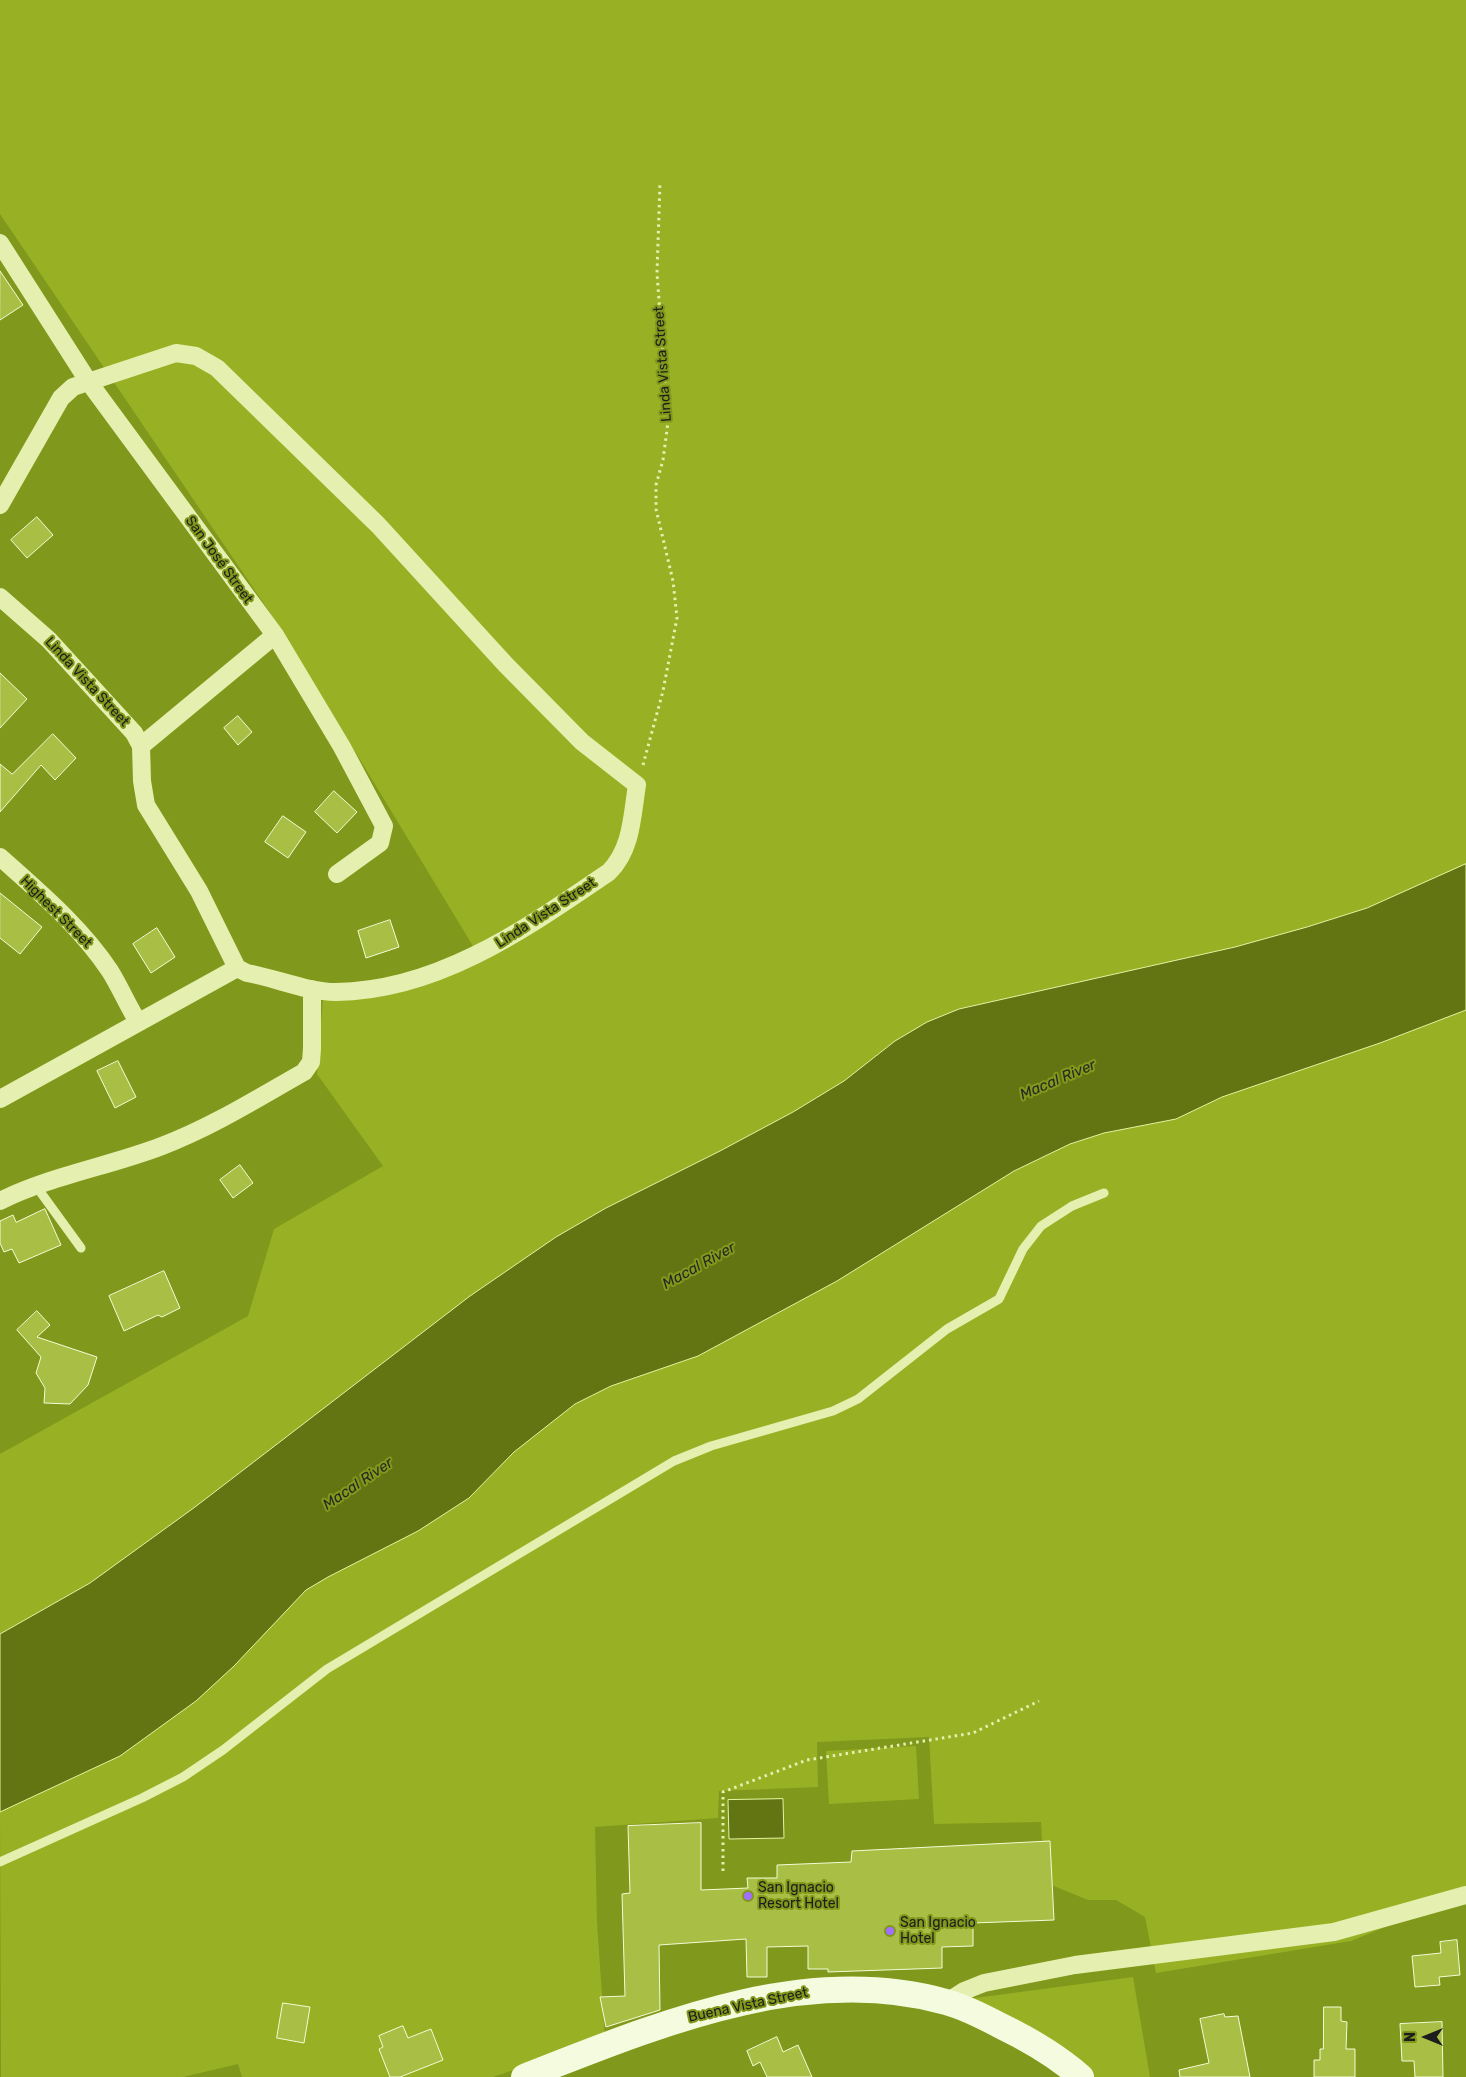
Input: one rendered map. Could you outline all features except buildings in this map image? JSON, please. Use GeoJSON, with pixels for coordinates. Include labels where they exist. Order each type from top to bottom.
{"type":"FeatureCollection","features":[{"type":"Feature","properties":{"kind":"main road","name":"Buena Vista Street"},"geometry":{"type":"LineString","coordinates":[[524,2077],[665,2025],[704,2013],[788,1994],[852,1989],[918,1996],[947,2002],[1037,2044],[1081,2077]]}},
{"type":"Feature","properties":{"kind":"street","name":"San José Street"},"geometry":{"type":"LineString","coordinates":[[0,243],[88,381],[275,636],[342,747],[384,826],[380,844],[337,874]]}},
{"type":"Feature","properties":{"kind":"street"},"geometry":{"type":"LineString","coordinates":[[0,505],[61,398],[73,387],[176,353],[196,356],[217,368],[378,525],[506,665],[582,742],[637,785]]}},
{"type":"Feature","properties":{"kind":"street","name":"Linda Vista Street"},"geometry":{"type":"LineString","coordinates":[[0,597],[49,640],[124,720],[141,746]]}},
{"type":"Feature","properties":{"kind":"street"},"geometry":{"type":"LineString","coordinates":[[0,1099],[237,968],[199,890],[146,805],[142,781],[141,746],[275,636]]}},
{"type":"Feature","properties":{"kind":"street","name":"Linda Vista Street"},"geometry":{"type":"LineString","coordinates":[[237,968],[247,973],[312,989],[334,992],[388,986],[433,972],[484,952],[539,920],[610,872],[619,863],[628,839],[637,785]]}},
{"type":"Feature","properties":{"kind":"street","name":"Highest Street"},"geometry":{"type":"LineString","coordinates":[[2,864],[72,923],[111,972],[138,1022]]}},
{"type":"Feature","properties":{"kind":"street"},"geometry":{"type":"LineString","coordinates":[[0,1201],[36,1186],[162,1146],[225,1116],[304,1072],[311,1062],[312,989]]}},
{"type":"Feature","properties":{"kind":"street"},"geometry":{"type":"LineString","coordinates":[[947,2002],[964,1991],[984,1983],[1075,1965],[1334,1932],[1466,1896]]}},
{"type":"Feature","properties":{"kind":"lane"},"geometry":{"type":"LineString","coordinates":[[36,1186],[80,1248]]}},
{"type":"Feature","properties":{"kind":"lane"},"geometry":{"type":"LineString","coordinates":[[0,1862],[142,1798],[183,1777],[223,1750],[283,1701],[327,1669],[674,1461],[711,1446],[833,1411],[858,1399],[947,1329],[990,1306],[999,1299],[1023,1249],[1041,1226],[1072,1206],[1104,1193]]}},
{"type":"Feature","properties":{"kind":"path","name":"Linda Vista Street"},"geometry":{"type":"LineString","coordinates":[[637,785],[653,731],[677,618],[673,581],[656,509],[656,485],[663,460],[668,422],[657,273],[660,182]]}},
{"type":"Feature","properties":{"kind":"path"},"geometry":{"type":"LineString","coordinates":[[723,1871],[723,1792],[807,1760],[973,1733],[1039,1701]]}},
{"type":"Feature","properties":{"kind":"shaded area"},"geometry":{"type":"Polygon","coordinates":[[[0,0],[1466,0],[1466,864],[1367,908],[1307,927],[1235,947],[959,1009],[927,1022],[895,1041],[844,1081],[793,1112],[606,1208],[556,1237],[470,1296],[195,1507],[90,1583],[0,1634],[0,1454],[248,1316],[274,1229],[383,1166],[317,1074],[323,999],[479,956],[279,626],[0,214],[0,0]]]}},
{"type":"Feature","properties":{"kind":"shaded area"},"geometry":{"type":"Polygon","coordinates":[[[1466,1010],[1466,1894],[1351,1941],[1156,1973],[1145,1917],[1116,1900],[1088,1900],[1044,1882],[1041,1822],[934,1824],[929,1737],[817,1742],[818,1787],[719,1791],[718,1818],[595,1827],[597,1922],[605,2039],[493,2077],[242,2077],[238,2064],[183,2077],[1,2077],[0,1812],[120,1756],[196,1701],[306,1590],[418,1531],[469,1498],[514,1452],[575,1404],[611,1386],[698,1356],[837,1281],[1014,1171],[1070,1144],[1104,1133],[1176,1119],[1222,1097],[1380,1043],[1466,1010]]]}},
{"type":"Feature","properties":{"kind":"shaded area"},"geometry":{"type":"Polygon","coordinates":[[[916,1746],[919,1799],[829,1804],[826,1751],[916,1746]]]}},
{"type":"Feature","properties":{"kind":"shaded area"},"geometry":{"type":"Polygon","coordinates":[[[1133,1977],[1150,2077],[1082,2077],[945,2002],[1133,1977]]]}},
{"type":"Feature","properties":{"kind":"water","name":"Macal River"},"geometry":{"type":"Polygon","coordinates":[[[1466,864],[1466,1010],[1380,1043],[1222,1097],[1176,1119],[1104,1133],[1070,1144],[1014,1171],[837,1281],[698,1356],[611,1386],[575,1404],[514,1452],[469,1498],[418,1531],[306,1590],[234,1666],[196,1701],[120,1756],[0,1812],[0,1634],[90,1583],[195,1507],[470,1296],[556,1237],[606,1208],[793,1112],[844,1081],[895,1041],[927,1022],[959,1009],[1235,947],[1307,927],[1367,908],[1466,864]]]}},
{"type":"Feature","properties":{"kind":"water"},"geometry":{"type":"Polygon","coordinates":[[[783,1799],[784,1838],[729,1839],[728,1800],[783,1799]]]}},
{"type":"Feature","properties":{"kind":"place","name":"San Ignacio Resort Hotel"},"geometry":{"type":"Point","coordinates":[748,1896]}},
{"type":"Feature","properties":{"kind":"place","name":"San Ignacio Hotel"},"geometry":{"type":"Point","coordinates":[890,1931]}}]}
